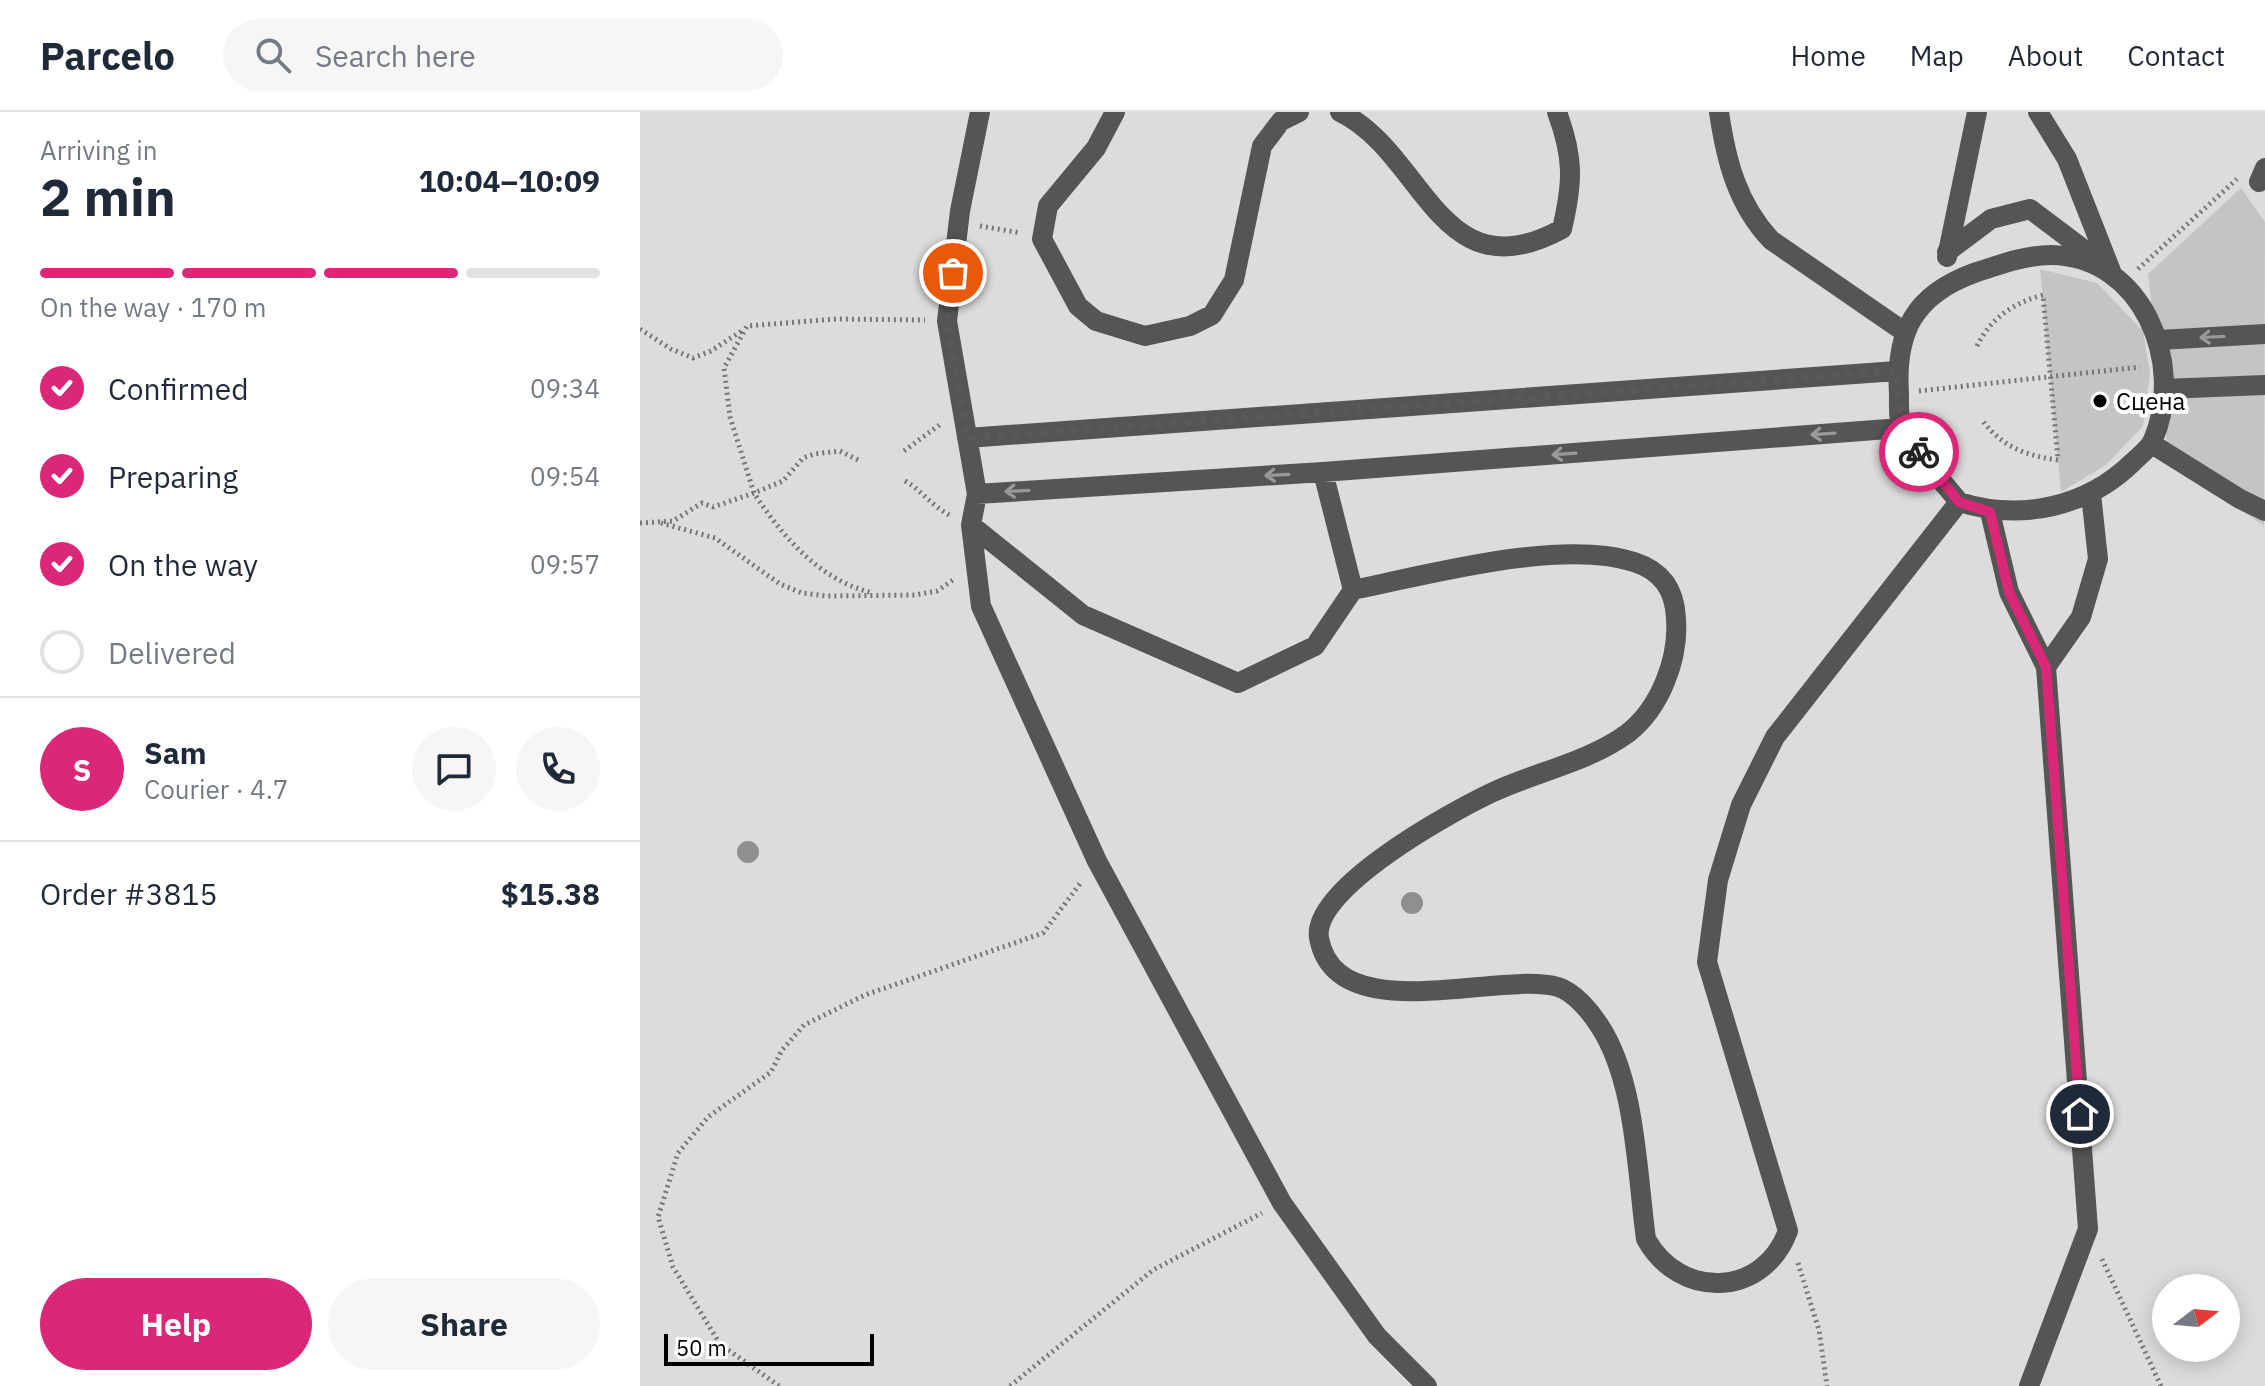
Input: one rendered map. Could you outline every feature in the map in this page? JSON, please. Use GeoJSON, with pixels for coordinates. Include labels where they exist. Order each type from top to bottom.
{"type":"FeatureCollection","features":[{"type":"Feature","properties":{"kind":"lane"},"geometry":{"type":"LineString","coordinates":[[980,112],[959,224],[947,321],[959,412],[977,494],[971,525],[981,606],[1097,861],[1282,1203],[1377,1336],[1427,1386]]}},
{"type":"Feature","properties":{"kind":"lane"},"geometry":{"type":"LineString","coordinates":[[1115,112],[1096,148],[1048,206],[1042,239],[1078,306],[1096,321],[1145,336],[1190,326],[1212,315],[1234,280],[1262,146],[1281,121],[1299,112]]}},
{"type":"Feature","properties":{"kind":"lane"},"geometry":{"type":"LineString","coordinates":[[1340,112],[1353,118],[1405,171],[1448,225],[1473,242],[1502,246],[1535,244],[1562,229],[1572,184],[1569,144],[1557,112]]}},
{"type":"Feature","properties":{"kind":"lane"},"geometry":{"type":"LineString","coordinates":[[1719,112],[1726,158],[1753,221],[1771,240],[1903,331]]}},
{"type":"Feature","properties":{"kind":"lane"},"geometry":{"type":"LineString","coordinates":[[1950,282],[1947,252],[1977,112]]}},
{"type":"Feature","properties":{"kind":"lane"},"geometry":{"type":"LineString","coordinates":[[2038,112],[2067,159],[2117,277]]}},
{"type":"Feature","properties":{"kind":"lane"},"geometry":{"type":"LineString","coordinates":[[1947,252],[1991,219],[2030,209],[2117,277],[2143,309],[2159,340],[2164,389],[2152,444],[2116,478],[2091,494],[2058,506],[1990,512],[1959,502],[1901,428],[1897,371],[1903,331],[1923,303],[1950,282],[1999,265],[2051,255],[2117,277]]}},
{"type":"Feature","properties":{"kind":"lane"},"geometry":{"type":"LineString","coordinates":[[2159,340],[2265,334]]}},
{"type":"Feature","properties":{"kind":"lane"},"geometry":{"type":"LineString","coordinates":[[967,438],[1897,371]]}},
{"type":"Feature","properties":{"kind":"lane"},"geometry":{"type":"LineString","coordinates":[[2164,389],[2265,385]]}},
{"type":"Feature","properties":{"kind":"lane"},"geometry":{"type":"LineString","coordinates":[[977,494],[1323,472],[1901,428]]}},
{"type":"Feature","properties":{"kind":"lane"},"geometry":{"type":"LineString","coordinates":[[2152,444],[2240,499],[2265,511]]}},
{"type":"Feature","properties":{"kind":"lane"},"geometry":{"type":"LineString","coordinates":[[1323,472],[1353,590]]}},
{"type":"Feature","properties":{"kind":"lane"},"geometry":{"type":"LineString","coordinates":[[2046,667],[2081,617],[2098,559],[2091,494]]}},
{"type":"Feature","properties":{"kind":"lane"},"geometry":{"type":"LineString","coordinates":[[971,525],[1083,615],[1238,683],[1315,646],[1353,590],[1549,556],[1628,560],[1649,567],[1667,583],[1675,601],[1674,650],[1660,694],[1630,732],[1609,745],[1490,793],[1369,867],[1356,876],[1320,918],[1319,936],[1324,955],[1339,973],[1363,986],[1419,991],[1534,985],[1556,987],[1570,993],[1599,1025],[1614,1053],[1626,1099],[1646,1239],[1656,1256],[1670,1268],[1707,1282],[1730,1283],[1750,1278],[1780,1252],[1788,1231],[1707,962],[1718,880],[1741,805],[1775,737],[1959,502]]}},
{"type":"Feature","properties":{"kind":"lane"},"geometry":{"type":"LineString","coordinates":[[1990,512],[2009,592],[2046,667],[2088,1229],[2029,1386]]}},
{"type":"Feature","properties":{"kind":"path"},"geometry":{"type":"LineString","coordinates":[[2117,277],[2236,179],[2262,175]]}},
{"type":"Feature","properties":{"kind":"path"},"geometry":{"type":"LineString","coordinates":[[959,224],[1004,229],[1042,239]]}},
{"type":"Feature","properties":{"kind":"path"},"geometry":{"type":"LineString","coordinates":[[1977,346],[1997,317],[2021,301],[2043,295],[2058,460],[2035,457],[2009,446],[1983,421]]}},
{"type":"Feature","properties":{"kind":"path"},"geometry":{"type":"LineString","coordinates":[[640,329],[693,358],[711,351],[747,326],[836,319],[947,321]]}},
{"type":"Feature","properties":{"kind":"path"},"geometry":{"type":"LineString","coordinates":[[747,326],[724,368],[730,417],[754,493],[789,542],[813,561],[851,588],[883,595]]}},
{"type":"Feature","properties":{"kind":"path"},"geometry":{"type":"LineString","coordinates":[[1898,393],[2162,365]]}},
{"type":"Feature","properties":{"kind":"path"},"geometry":{"type":"LineString","coordinates":[[904,451],[959,412]]}},
{"type":"Feature","properties":{"kind":"path"},"geometry":{"type":"LineString","coordinates":[[640,523],[673,521],[702,503],[713,507],[754,493],[783,481],[803,458],[814,454],[840,451],[858,460]]}},
{"type":"Feature","properties":{"kind":"path"},"geometry":{"type":"LineString","coordinates":[[905,481],[917,488],[930,505],[971,525]]}},
{"type":"Feature","properties":{"kind":"path"},"geometry":{"type":"LineString","coordinates":[[661,523],[715,538],[780,584],[802,593],[883,595],[937,591],[953,581],[974,551]]}},
{"type":"Feature","properties":{"kind":"path"},"geometry":{"type":"LineString","coordinates":[[779,1386],[720,1344],[673,1267],[658,1217],[678,1153],[708,1117],[771,1072],[782,1050],[804,1025],[865,995],[1043,933],[1097,861]]}},
{"type":"Feature","properties":{"kind":"path"},"geometry":{"type":"LineString","coordinates":[[1010,1386],[1153,1270],[1282,1203]]}},
{"type":"Feature","properties":{"kind":"path"},"geometry":{"type":"LineString","coordinates":[[2088,1229],[2161,1386]]}},
{"type":"Feature","properties":{"kind":"path"},"geometry":{"type":"LineString","coordinates":[[1788,1231],[1819,1330],[1827,1386]]}},
{"type":"Feature","properties":{"kind":"shaded area"},"geometry":{"type":"Polygon","coordinates":[[[640,112],[2265,112],[2265,1386],[640,1386],[640,112]]]}},
{"type":"Feature","properties":{"kind":"building"},"geometry":{"type":"Polygon","coordinates":[[[2241,188],[2265,222],[2264,526],[2169,461],[2148,274],[2241,188]]]}},
{"type":"Feature","properties":{"kind":"building","name":"Сцена"},"geometry":{"type":"Polygon","coordinates":[[[2040,269],[2097,283],[2143,331],[2150,373],[2143,426],[2106,465],[2061,492],[2040,269]]]}},
{"type":"Feature","properties":{"kind":"way so far"},"geometry":{"type":"LineString","coordinates":[[953,273],[947,321],[967,438],[1897,371],[1901,428],[1919,452]]}},
{"type":"Feature","properties":{"kind":"place","name":"Сцена"},"geometry":{"type":"Point","coordinates":[2100,401]}},
{"type":"Feature","properties":{"kind":"route"},"geometry":{"type":"LineString","coordinates":[[1919,452],[1959,502],[1990,512],[2009,592],[2046,667],[2080,1114]]}}]}
